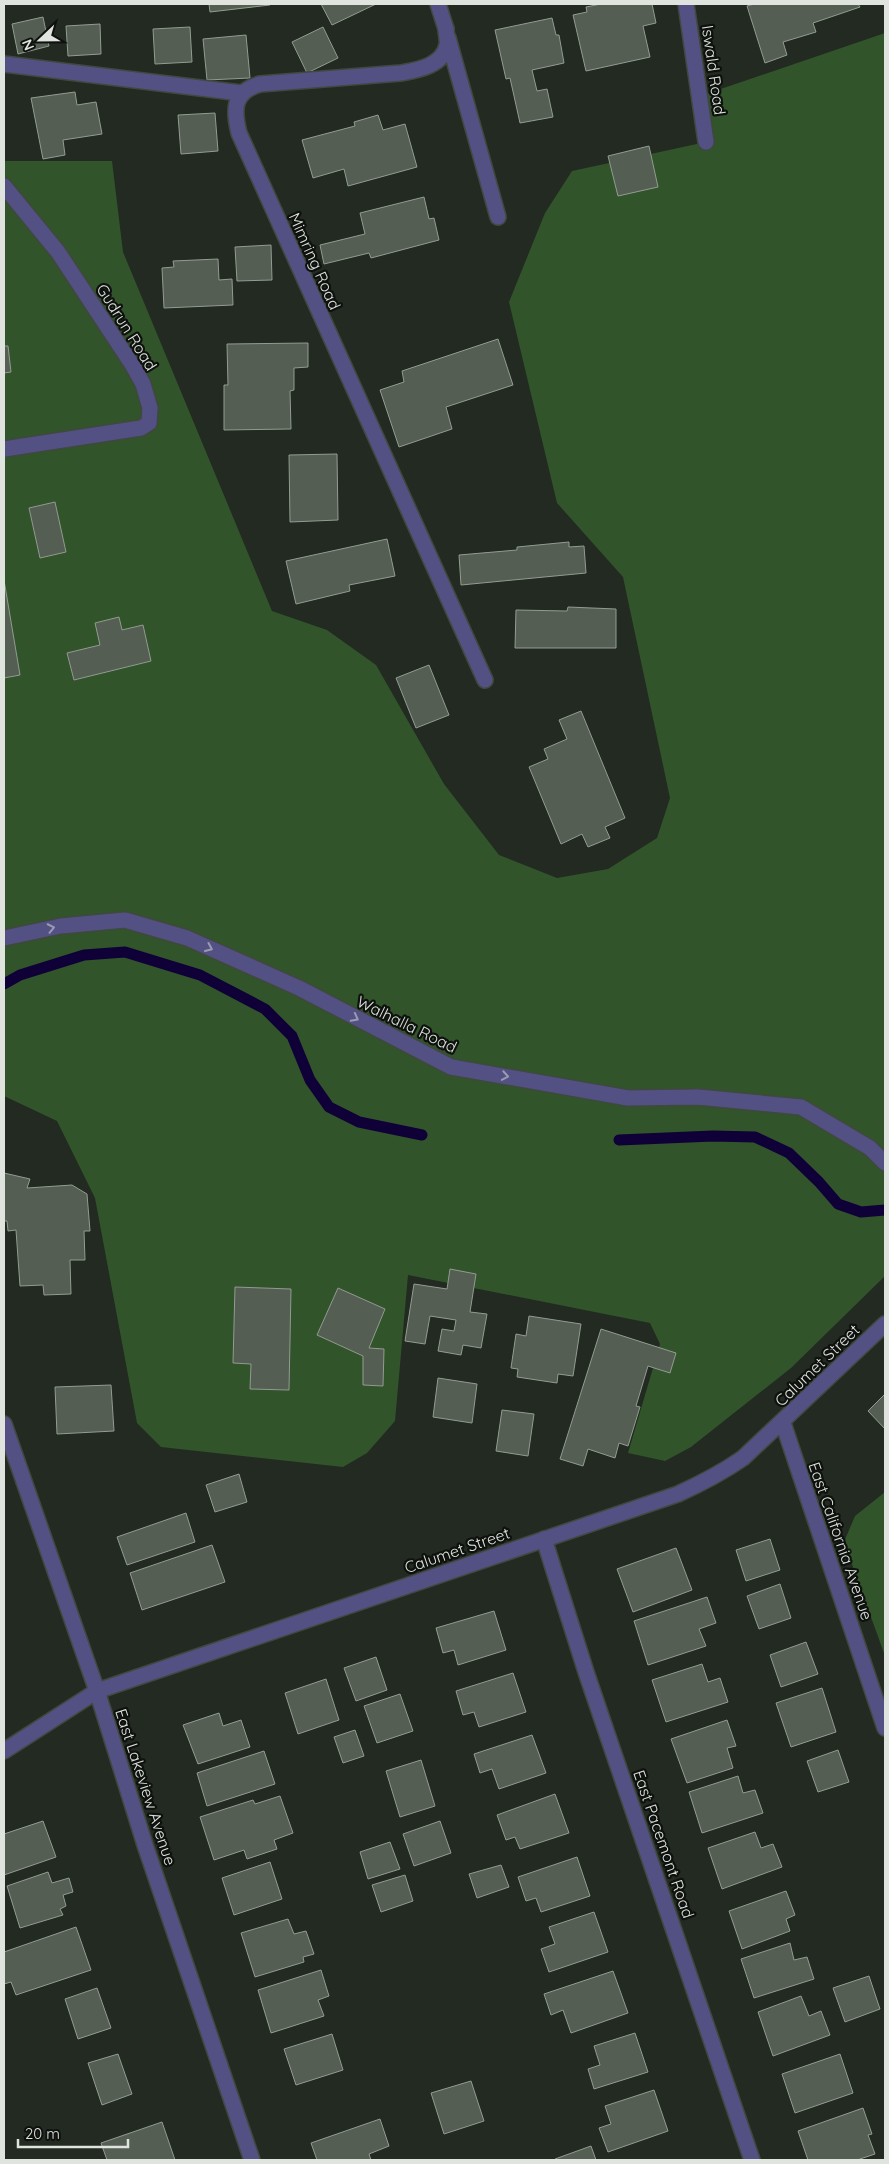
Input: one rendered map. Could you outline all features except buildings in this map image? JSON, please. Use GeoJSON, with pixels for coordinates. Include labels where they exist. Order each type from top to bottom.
{"type":"FeatureCollection","features":[{"type":"Feature","properties":{"kind":"street"},"geometry":{"type":"LineString","coordinates":[[438,4],[498,217]]}},
{"type":"Feature","properties":{"kind":"street","name":"Iswald Road"},"geometry":{"type":"LineString","coordinates":[[686,4],[706,142]]}},
{"type":"Feature","properties":{"kind":"street"},"geometry":{"type":"LineString","coordinates":[[4,64],[242,93],[250,87],[260,84],[401,73],[422,69],[438,61],[447,46],[446,29]]}},
{"type":"Feature","properties":{"kind":"street","name":"Mimring Road"},"geometry":{"type":"LineString","coordinates":[[242,93],[236,104],[235,118],[239,133],[485,680]]}},
{"type":"Feature","properties":{"kind":"street","name":"Gudrun Road"},"geometry":{"type":"LineString","coordinates":[[4,186],[58,252],[143,384],[150,408],[149,424],[141,428],[4,449]]}},
{"type":"Feature","properties":{"kind":"street","name":"Walhalla Road"},"geometry":{"type":"LineString","coordinates":[[4,938],[61,926],[125,920],[187,938],[299,988],[451,1066],[628,1098],[698,1097],[801,1107],[870,1148],[885,1163]]}},
{"type":"Feature","properties":{"kind":"street","name":"Calumet Street"},"geometry":{"type":"LineString","coordinates":[[4,1751],[97,1691],[678,1494],[701,1484],[724,1472],[744,1458],[885,1324]]}},
{"type":"Feature","properties":{"kind":"street","name":"East California Avenue"},"geometry":{"type":"LineString","coordinates":[[783,1422],[885,1728]]}},
{"type":"Feature","properties":{"kind":"street","name":"East Lakeview Avenue"},"geometry":{"type":"LineString","coordinates":[[4,1424],[97,1691],[146,1845],[252,2160]]}},
{"type":"Feature","properties":{"kind":"street","name":"East Pacemont Road"},"geometry":{"type":"LineString","coordinates":[[544,1539],[586,1672],[752,2160]]}},
{"type":"Feature","properties":{"kind":"green space"},"geometry":{"type":"Polygon","coordinates":[[[885,33],[885,1276],[791,1368],[691,1447],[665,1461],[628,1453],[660,1344],[650,1323],[408,1275],[395,1421],[367,1453],[343,1467],[161,1447],[137,1423],[95,1198],[57,1121],[4,1096],[4,678],[20,675],[4,580],[4,373],[11,372],[8,346],[4,346],[4,161],[112,161],[123,252],[272,611],[327,630],[376,665],[444,784],[499,855],[557,878],[608,869],[657,838],[670,798],[623,577],[557,503],[509,302],[545,213],[572,171],[706,142],[700,96],[885,33]],[[55,502],[29,508],[40,558],[66,552],[55,502]],[[119,617],[100,645],[67,653],[74,680],[151,661],[143,625],[122,630],[119,617]],[[235,1288],[233,1363],[251,1364],[251,1389],[289,1390],[291,1289],[235,1288]],[[338,1288],[317,1335],[363,1356],[363,1385],[383,1386],[384,1349],[369,1348],[385,1309],[338,1288]]]}},
{"type":"Feature","properties":{"kind":"green space"},"geometry":{"type":"Polygon","coordinates":[[[885,1492],[885,1656],[844,1542],[855,1516],[885,1492]]]}},
{"type":"Feature","properties":{"kind":"waterway"},"geometry":{"type":"LineString","coordinates":[[4,984],[20,975],[84,955],[125,952],[200,975],[265,1009],[292,1036],[310,1080],[329,1107],[359,1122],[422,1135]]}},
{"type":"Feature","properties":{"kind":"waterway"},"geometry":{"type":"LineString","coordinates":[[619,1140],[713,1136],[755,1137],[789,1153],[819,1182],[838,1204],[861,1212],[885,1210]]}}]}
